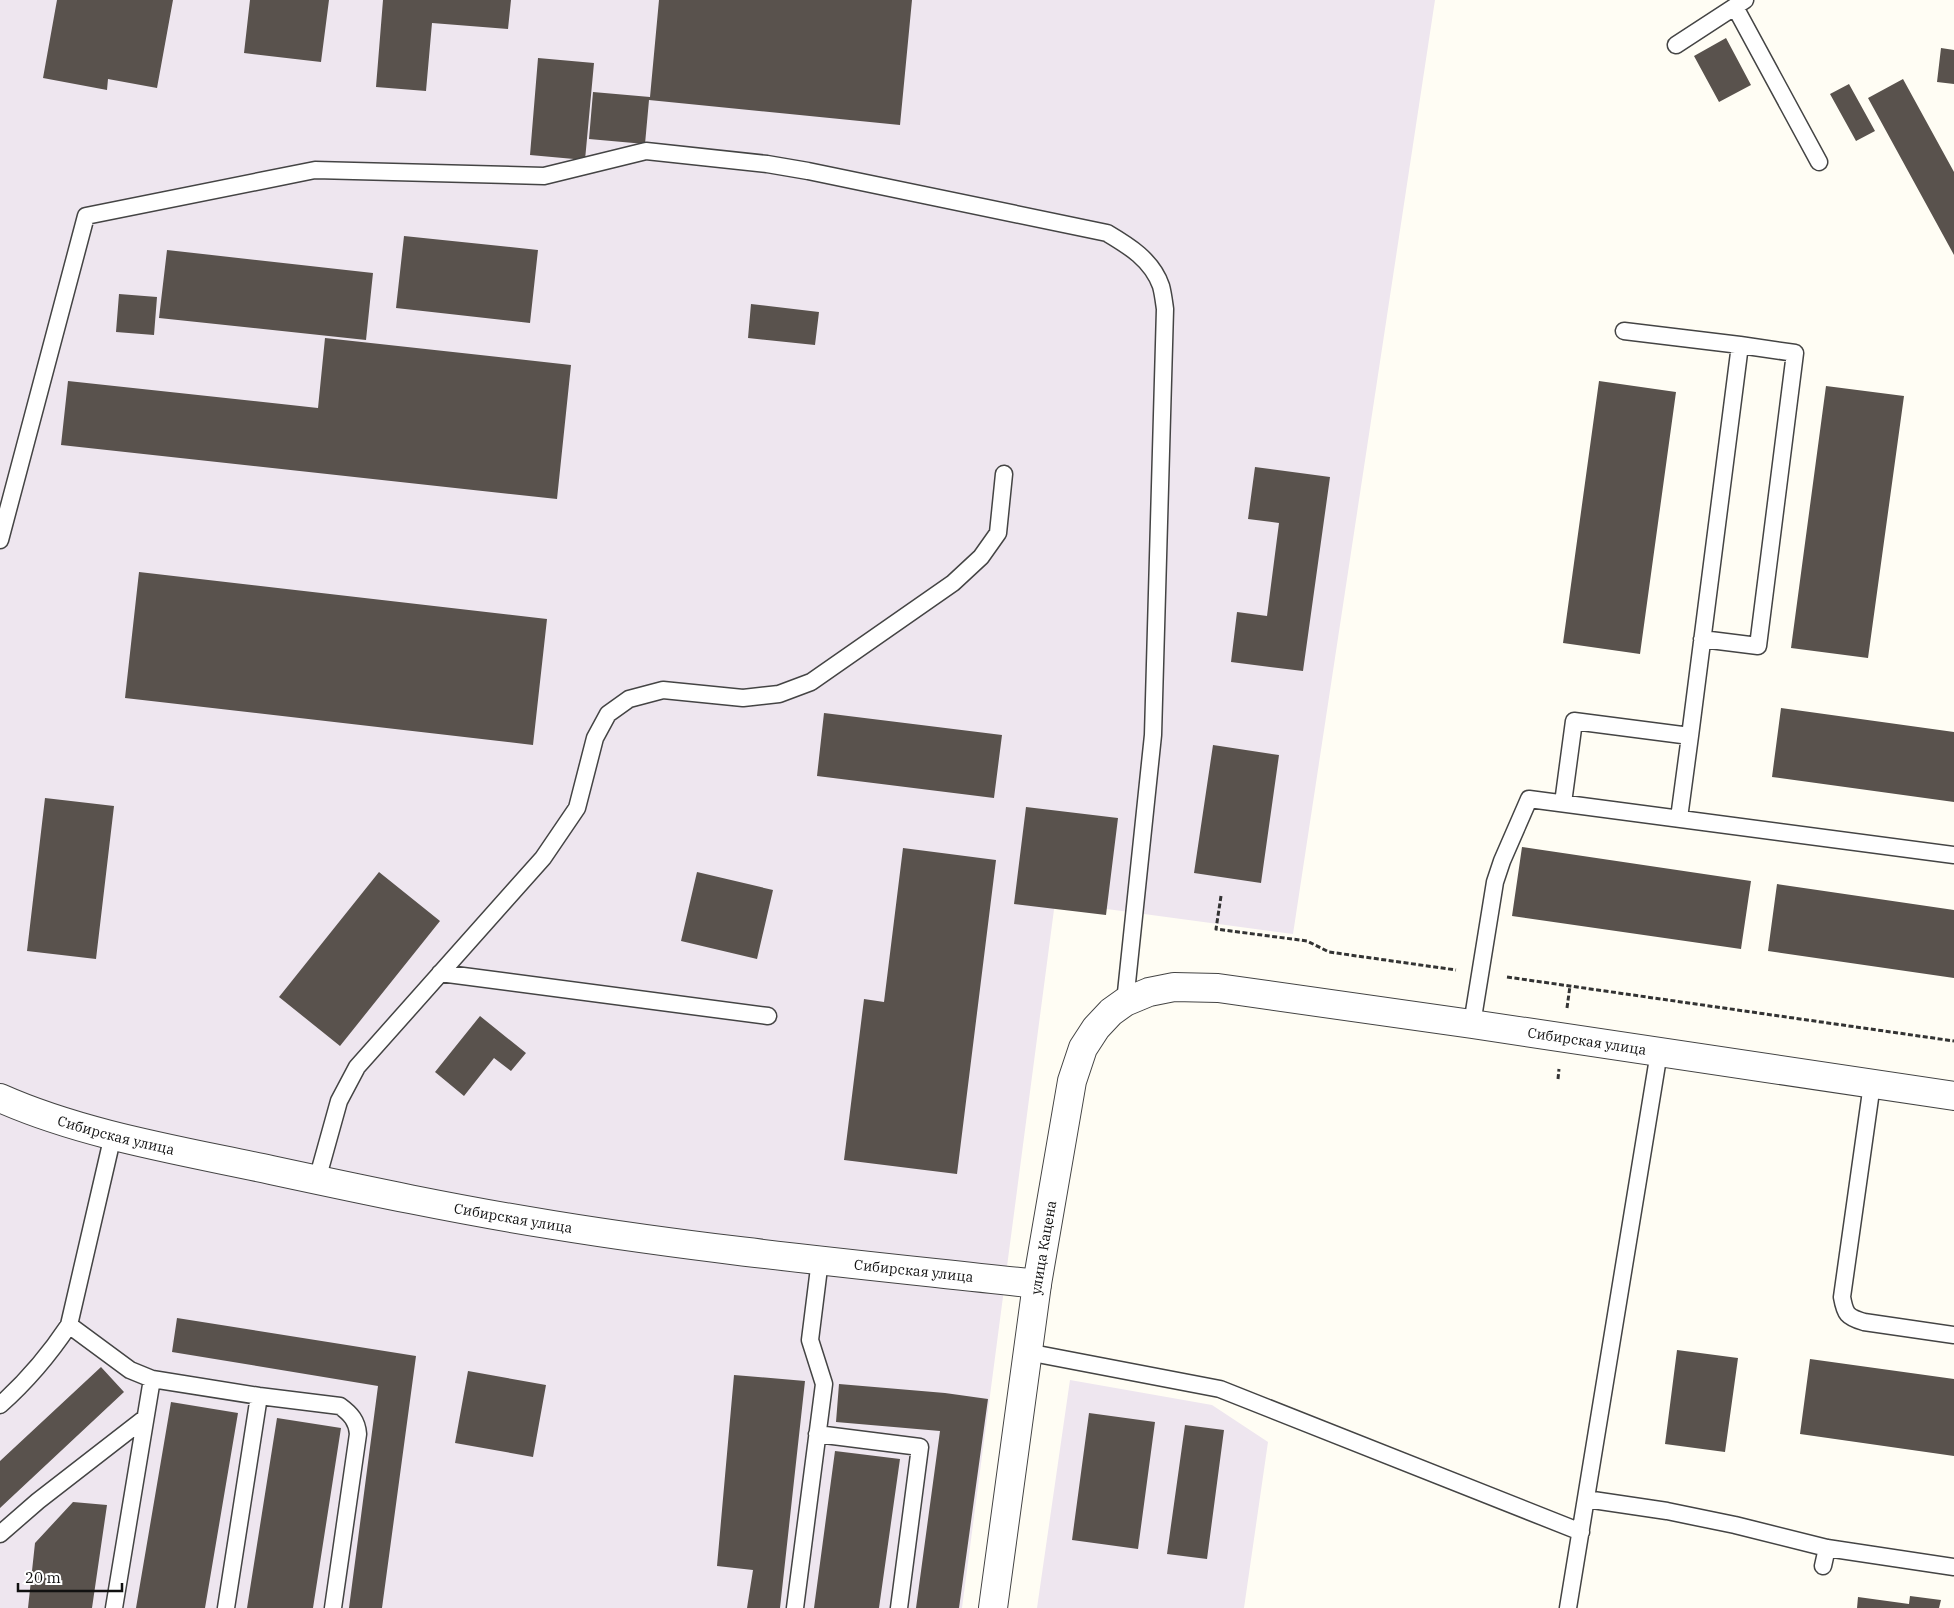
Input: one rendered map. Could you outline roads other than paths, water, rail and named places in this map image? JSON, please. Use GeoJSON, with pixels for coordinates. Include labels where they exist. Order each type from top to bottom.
{"type":"FeatureCollection","features":[{"type":"Feature","properties":{"kind":"street","name":"улица Кацена"},"geometry":{"type":"LineString","coordinates":[[992,1608],[1037,1284],[1072,1080],[1083,1048],[1096,1028],[1111,1012],[1125,1002],[1149,992],[1174,987],[1218,988]]}},
{"type":"Feature","properties":{"kind":"street","name":"Сибирская улица"},"geometry":{"type":"LineString","coordinates":[[1218,988],[1954,1096]]}},
{"type":"Feature","properties":{"kind":"street","name":"Сибирская улица"},"geometry":{"type":"LineString","coordinates":[[0,1098],[31,1112],[113,1135],[317,1180],[552,1225],[758,1254],[1037,1284]]}},
{"type":"Feature","properties":{"kind":"lane"},"geometry":{"type":"LineString","coordinates":[[1676,45],[1740,3],[1819,162]]}},
{"type":"Feature","properties":{"kind":"lane"},"geometry":{"type":"LineString","coordinates":[[0,540],[86,216],[315,170],[544,176],[646,151],[767,164],[808,171],[1107,234],[1130,247],[1147,261],[1161,285],[1165,309],[1154,727],[1125,1002]]}},
{"type":"Feature","properties":{"kind":"lane"},"geometry":{"type":"LineString","coordinates":[[1624,331],[1795,353],[1758,646],[1702,639]]}},
{"type":"Feature","properties":{"kind":"lane"},"geometry":{"type":"LineString","coordinates":[[1679,818],[1740,345]]}},
{"type":"Feature","properties":{"kind":"lane"},"geometry":{"type":"LineString","coordinates":[[317,1180],[339,1101],[357,1067],[543,858],[576,808],[595,738],[608,714],[629,699],[663,690],[743,698],[779,694],[811,682],[953,583],[981,558],[998,533],[1004,474]]}},
{"type":"Feature","properties":{"kind":"lane"},"geometry":{"type":"LineString","coordinates":[[1563,803],[1574,722],[1690,736]]}},
{"type":"Feature","properties":{"kind":"lane"},"geometry":{"type":"LineString","coordinates":[[1472,1024],[1495,882],[1502,861],[1530,799],[1954,855]]}},
{"type":"Feature","properties":{"kind":"lane"},"geometry":{"type":"LineString","coordinates":[[440,973],[768,1016]]}},
{"type":"Feature","properties":{"kind":"lane"},"geometry":{"type":"LineString","coordinates":[[1568,1608],[1659,1052]]}},
{"type":"Feature","properties":{"kind":"lane"},"geometry":{"type":"LineString","coordinates":[[1872,1084],[1842,1297],[1844,1310],[1851,1318],[1864,1322],[1954,1335]]}},
{"type":"Feature","properties":{"kind":"lane"},"geometry":{"type":"LineString","coordinates":[[0,1406],[53,1350],[68,1325],[113,1135]]}},
{"type":"Feature","properties":{"kind":"lane"},"geometry":{"type":"LineString","coordinates":[[795,1608],[824,1384],[810,1340],[820,1260]]}},
{"type":"Feature","properties":{"kind":"lane"},"geometry":{"type":"LineString","coordinates":[[68,1325],[130,1370],[152,1379],[259,1396],[340,1406],[349,1412],[357,1423],[358,1434],[333,1608]]}},
{"type":"Feature","properties":{"kind":"lane"},"geometry":{"type":"LineString","coordinates":[[1027,1352],[1220,1389],[1581,1532]]}},
{"type":"Feature","properties":{"kind":"lane"},"geometry":{"type":"LineString","coordinates":[[114,1608],[144,1418],[152,1379]]}},
{"type":"Feature","properties":{"kind":"lane"},"geometry":{"type":"LineString","coordinates":[[226,1608],[259,1396]]}},
{"type":"Feature","properties":{"kind":"lane"},"geometry":{"type":"LineString","coordinates":[[0,1534],[38,1501],[144,1418]]}},
{"type":"Feature","properties":{"kind":"lane"},"geometry":{"type":"LineString","coordinates":[[817,1434],[920,1447],[898,1608]]}},
{"type":"Feature","properties":{"kind":"lane"},"geometry":{"type":"LineString","coordinates":[[1586,1500],[1696,1517],[1826,1548],[1954,1567]]}},
{"type":"Feature","properties":{"kind":"lane"},"geometry":{"type":"LineString","coordinates":[[1824,1566],[1826,1548]]}}]}
